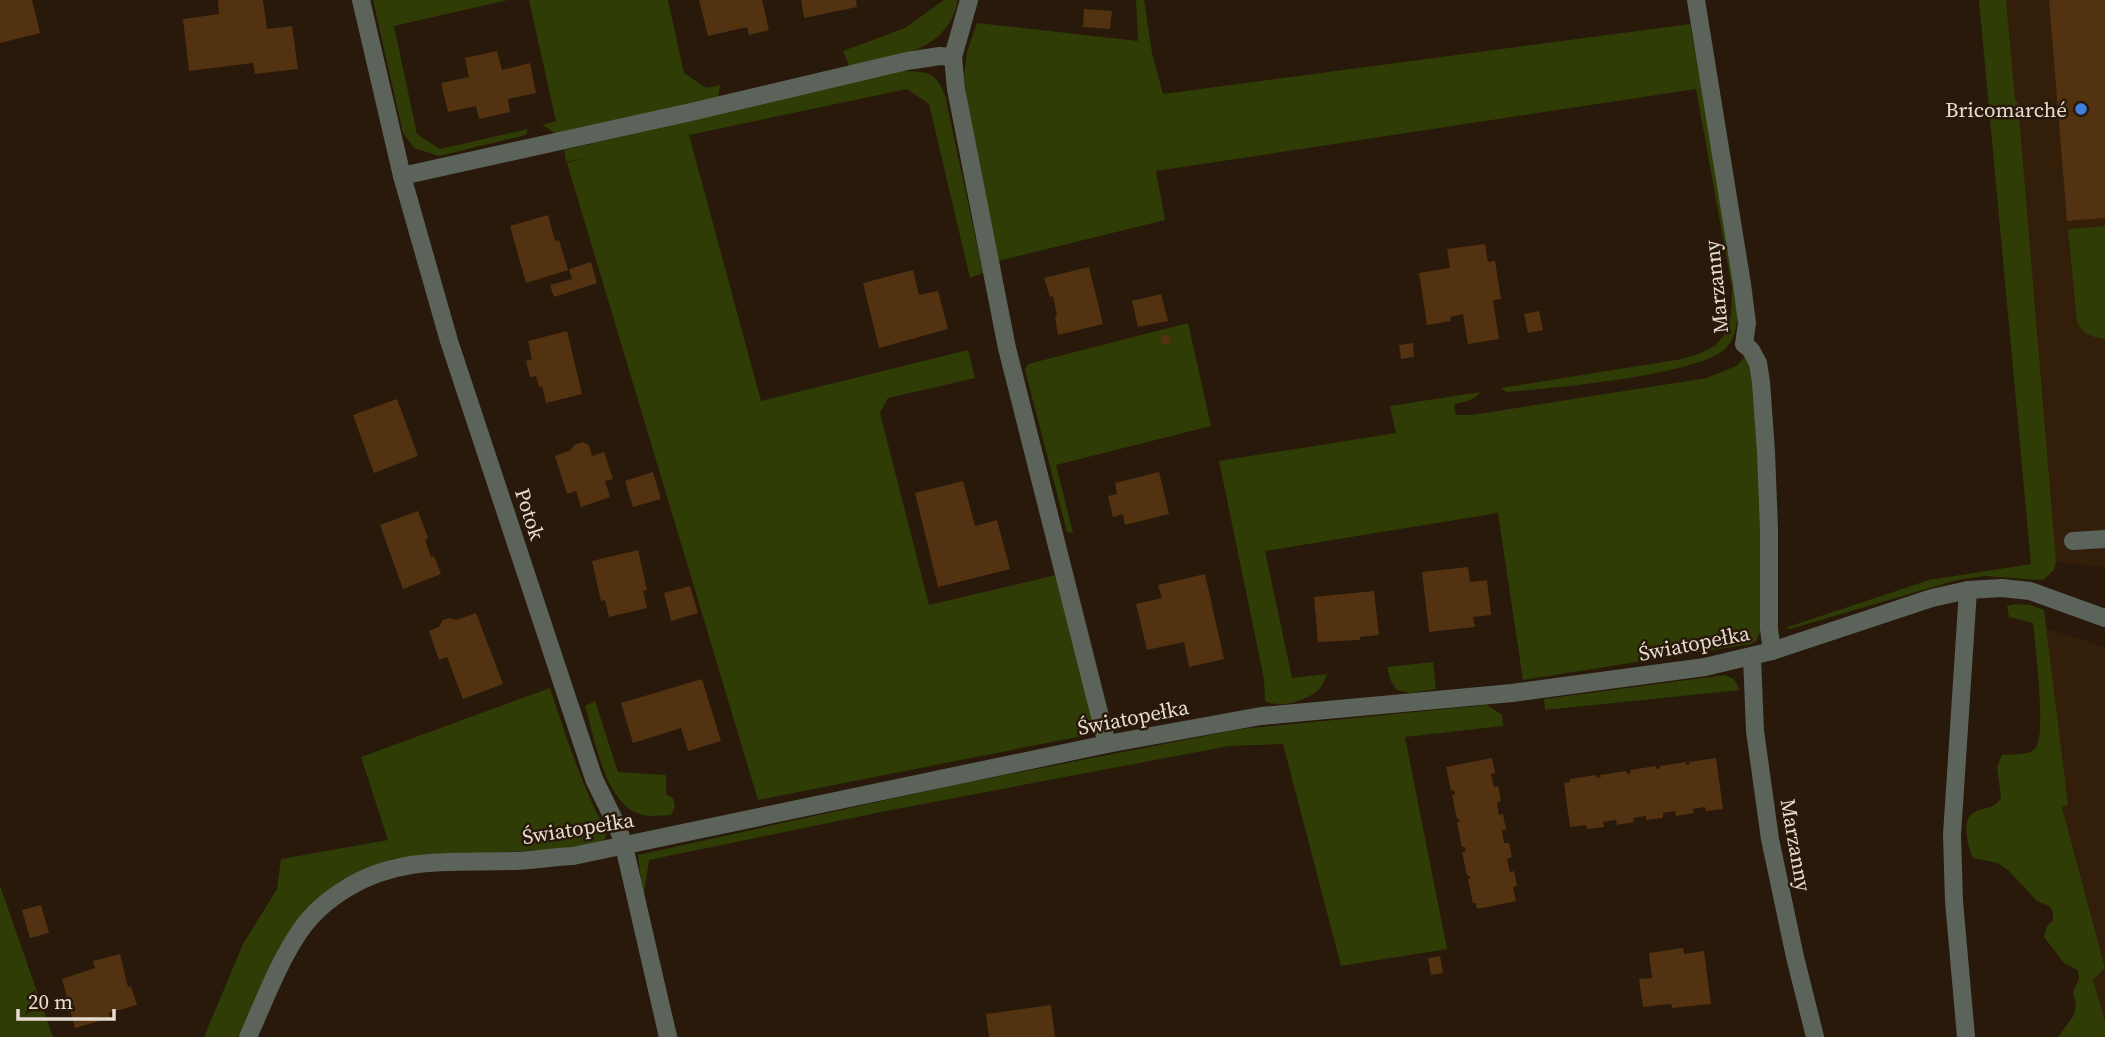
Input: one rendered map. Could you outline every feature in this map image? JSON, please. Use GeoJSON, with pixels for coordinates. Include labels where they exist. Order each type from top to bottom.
{"type":"FeatureCollection","features":[{"type":"Feature","properties":{"kind":"street","name":"Potok"},"geometry":{"type":"LineString","coordinates":[[361,0],[402,176],[449,341],[594,779],[624,846],[668,1037]]}},
{"type":"Feature","properties":{"kind":"street"},"geometry":{"type":"LineString","coordinates":[[969,0],[953,57],[958,101],[1007,348],[1107,744]]}},
{"type":"Feature","properties":{"kind":"street","name":"Marzanny"},"geometry":{"type":"LineString","coordinates":[[1696,0],[1742,284],[1747,323],[1744,345],[1751,350],[1758,363],[1761,383],[1772,651]]}},
{"type":"Feature","properties":{"kind":"street"},"geometry":{"type":"LineString","coordinates":[[402,176],[907,61],[940,56],[953,57]]}},
{"type":"Feature","properties":{"kind":"street"},"geometry":{"type":"LineString","coordinates":[[2073,541],[2105,539]]}},
{"type":"Feature","properties":{"kind":"street","name":"Światopełka"},"geometry":{"type":"LineString","coordinates":[[248,1037],[287,951],[301,929],[332,898],[359,881],[381,871],[406,865],[547,858],[624,846],[689,830],[1107,744],[1261,716],[1512,693],[1656,675],[1752,657],[1932,598],[1968,590],[2002,588],[2030,591],[2105,618]]}},
{"type":"Feature","properties":{"kind":"street"},"geometry":{"type":"LineString","coordinates":[[1966,1037],[1954,901],[1952,835],[1968,590]]}},
{"type":"Feature","properties":{"kind":"street","name":"Marzanny"},"geometry":{"type":"LineString","coordinates":[[1752,657],[1755,732],[1770,839],[1815,1037]]}},
{"type":"Feature","properties":{"kind":"shaded area"},"geometry":{"type":"Polygon","coordinates":[[[1985,0],[2105,0],[2105,567],[2056,562],[2054,570],[2043,580],[1985,0]]]}},
{"type":"Feature","properties":{"kind":"shaded area"},"geometry":{"type":"Polygon","coordinates":[[[2045,628],[2105,647],[2105,968],[2062,806],[2067,805],[2045,628]]]}},
{"type":"Feature","properties":{"kind":"shaded area"},"geometry":{"type":"Polygon","coordinates":[[[2105,970],[2105,1020],[2093,980],[2105,970]]]}},
{"type":"Feature","properties":{"kind":"green space"},"geometry":{"type":"Polygon","coordinates":[[[373,0],[508,0],[394,26],[417,134],[440,149],[528,129],[526,135],[439,156],[414,148],[403,133],[373,0]]]}},
{"type":"Feature","properties":{"kind":"green space"},"geometry":{"type":"Polygon","coordinates":[[[529,0],[668,0],[684,73],[706,88],[720,85],[718,97],[557,134],[542,125],[556,121],[529,0]]]}},
{"type":"Feature","properties":{"kind":"green space"},"geometry":{"type":"Polygon","coordinates":[[[944,0],[958,0],[952,18],[943,32],[931,42],[901,55],[850,68],[843,51],[905,28],[944,0]]]}},
{"type":"Feature","properties":{"kind":"green space"},"geometry":{"type":"Polygon","coordinates":[[[1136,0],[1144,0],[1152,53],[1163,94],[1690,24],[1736,286],[1737,318],[1731,342],[1711,358],[1656,373],[1554,388],[1506,392],[1501,388],[1682,359],[1716,345],[1725,334],[1731,314],[1732,288],[1696,89],[1156,171],[1165,220],[998,261],[964,76],[967,52],[977,23],[1138,41],[1136,0]]]}},
{"type":"Feature","properties":{"kind":"green space"},"geometry":{"type":"Polygon","coordinates":[[[1979,0],[2006,0],[2015,100],[2018,103],[2056,562],[2054,570],[2043,580],[1984,576],[1957,580],[1790,629],[1785,628],[1929,580],[2031,564],[1979,0]]]}},
{"type":"Feature","properties":{"kind":"green space"},"geometry":{"type":"Polygon","coordinates":[[[903,71],[930,74],[938,81],[945,95],[983,273],[970,278],[929,104],[907,89],[689,135],[761,401],[968,350],[975,378],[888,398],[880,413],[929,605],[1056,575],[1092,711],[1091,722],[1082,736],[758,800],[567,163],[585,158],[566,162],[564,150],[903,71]]]}},
{"type":"Feature","properties":{"kind":"green space"},"geometry":{"type":"Polygon","coordinates":[[[2105,226],[2105,339],[2088,334],[2077,322],[2068,229],[2105,226]]]}},
{"type":"Feature","properties":{"kind":"green space"},"geometry":{"type":"Polygon","coordinates":[[[1188,323],[1211,426],[1056,465],[1073,533],[1067,532],[1025,370],[1028,364],[1188,323]]]}},
{"type":"Feature","properties":{"kind":"green space"},"geometry":{"type":"Polygon","coordinates":[[[1748,354],[1753,369],[1763,528],[1760,632],[1756,641],[1751,644],[1523,680],[1498,513],[1265,551],[1292,678],[1327,674],[1319,689],[1301,700],[1285,704],[1265,701],[1264,679],[1219,461],[1396,433],[1390,406],[1480,392],[1472,399],[1454,404],[1456,415],[1472,415],[1707,378],[1736,366],[1748,354]]]}},
{"type":"Feature","properties":{"kind":"green space"},"geometry":{"type":"Polygon","coordinates":[[[2016,604],[2044,610],[2068,805],[2062,807],[2105,968],[2093,980],[2105,1020],[2105,1037],[2058,1037],[2074,1015],[2076,1003],[2073,992],[2079,979],[2078,970],[2064,963],[2044,937],[2047,926],[2053,920],[2053,912],[2049,906],[2037,901],[1998,863],[1973,858],[1968,842],[1966,829],[1972,814],[1993,806],[2001,798],[1997,767],[2002,755],[2028,753],[2035,749],[2038,741],[2039,689],[2033,623],[2009,617],[2007,606],[2016,604]]]}},
{"type":"Feature","properties":{"kind":"green space"},"geometry":{"type":"Polygon","coordinates":[[[1433,662],[1436,689],[1410,693],[1397,690],[1387,667],[1433,662]]]}},
{"type":"Feature","properties":{"kind":"green space"},"geometry":{"type":"Polygon","coordinates":[[[1725,675],[1734,679],[1740,690],[1545,710],[1544,699],[1725,675]]]}},
{"type":"Feature","properties":{"kind":"green space"},"geometry":{"type":"Polygon","coordinates":[[[550,688],[581,776],[604,826],[605,839],[598,843],[561,849],[394,858],[355,874],[279,949],[238,1037],[204,1037],[243,944],[277,889],[281,859],[388,840],[361,757],[550,688]]]}},
{"type":"Feature","properties":{"kind":"green space"},"geometry":{"type":"Polygon","coordinates":[[[595,701],[618,772],[666,775],[666,794],[673,798],[675,806],[671,815],[643,815],[630,809],[619,799],[604,770],[585,706],[595,701]]]}},
{"type":"Feature","properties":{"kind":"green space"},"geometry":{"type":"Polygon","coordinates":[[[1487,705],[1502,715],[1503,726],[1405,737],[1447,949],[1341,966],[1283,744],[1229,746],[886,811],[649,860],[643,901],[638,855],[959,784],[1241,729],[1487,705]]]}},
{"type":"Feature","properties":{"kind":"green space"},"geometry":{"type":"Polygon","coordinates":[[[0,886],[53,1037],[0,1037],[0,886]]]}},
{"type":"Feature","properties":{"kind":"green space"},"geometry":{"type":"Polygon","coordinates":[[[643,901],[678,1037],[674,1037],[643,901]]]}},
{"type":"Feature","properties":{"kind":"building"},"geometry":{"type":"Polygon","coordinates":[[[0,0],[32,0],[40,33],[0,43],[0,0]]]}},
{"type":"Feature","properties":{"kind":"building"},"geometry":{"type":"Polygon","coordinates":[[[218,0],[263,0],[267,29],[292,26],[298,69],[255,74],[253,63],[189,71],[183,19],[219,14],[218,0]]]}},
{"type":"Feature","properties":{"kind":"building"},"geometry":{"type":"Polygon","coordinates":[[[699,0],[762,0],[769,30],[749,35],[747,27],[708,36],[699,0]]]}},
{"type":"Feature","properties":{"kind":"building"},"geometry":{"type":"Polygon","coordinates":[[[801,0],[856,0],[857,7],[804,18],[801,0]]]}},
{"type":"Feature","properties":{"kind":"building","name":"Bricomarché"},"geometry":{"type":"Polygon","coordinates":[[[2049,0],[2105,0],[2105,218],[2067,221],[2049,0]]]}},
{"type":"Feature","properties":{"kind":"building"},"geometry":{"type":"Polygon","coordinates":[[[1084,9],[1112,11],[1110,29],[1083,27],[1084,9]]]}},
{"type":"Feature","properties":{"kind":"building"},"geometry":{"type":"Polygon","coordinates":[[[497,51],[502,70],[530,63],[536,93],[508,99],[510,112],[479,119],[476,106],[448,112],[441,83],[469,77],[465,58],[497,51]]]}},
{"type":"Feature","properties":{"kind":"building"},"geometry":{"type":"Polygon","coordinates":[[[548,215],[555,241],[559,240],[568,270],[526,283],[510,226],[548,215]]]}},
{"type":"Feature","properties":{"kind":"building"},"geometry":{"type":"Polygon","coordinates":[[[1485,244],[1488,262],[1495,261],[1501,299],[1493,300],[1499,339],[1468,344],[1463,314],[1450,317],[1451,321],[1427,325],[1419,273],[1450,268],[1447,249],[1485,244]]]}},
{"type":"Feature","properties":{"kind":"building"},"geometry":{"type":"Polygon","coordinates":[[[591,262],[597,283],[554,297],[550,285],[572,279],[569,269],[591,262]]]}},
{"type":"Feature","properties":{"kind":"building"},"geometry":{"type":"Polygon","coordinates":[[[1089,267],[1103,324],[1058,335],[1053,296],[1050,297],[1044,278],[1089,267]]]}},
{"type":"Feature","properties":{"kind":"building"},"geometry":{"type":"Polygon","coordinates":[[[913,270],[919,295],[938,291],[948,329],[879,348],[863,283],[913,270]]]}},
{"type":"Feature","properties":{"kind":"building"},"geometry":{"type":"Polygon","coordinates":[[[1161,294],[1168,321],[1138,327],[1132,301],[1161,294]]]}},
{"type":"Feature","properties":{"kind":"building"},"geometry":{"type":"Polygon","coordinates":[[[1539,311],[1543,330],[1528,333],[1524,314],[1539,311]]]}},
{"type":"Feature","properties":{"kind":"building"},"geometry":{"type":"Polygon","coordinates":[[[567,331],[582,394],[546,403],[542,386],[539,387],[536,376],[530,377],[526,361],[532,359],[528,341],[567,331]]]}},
{"type":"Feature","properties":{"kind":"building"},"geometry":{"type":"Polygon","coordinates":[[[1170,334],[1172,342],[1162,345],[1160,336],[1170,334]]]}},
{"type":"Feature","properties":{"kind":"building"},"geometry":{"type":"Polygon","coordinates":[[[1413,343],[1414,357],[1401,359],[1399,345],[1413,343]]]}},
{"type":"Feature","properties":{"kind":"building"},"geometry":{"type":"Polygon","coordinates":[[[397,399],[418,456],[374,473],[353,415],[397,399]]]}},
{"type":"Feature","properties":{"kind":"building"},"geometry":{"type":"Polygon","coordinates":[[[583,442],[589,445],[592,456],[604,452],[613,479],[605,481],[610,497],[581,507],[576,491],[567,494],[555,456],[583,442]]]}},
{"type":"Feature","properties":{"kind":"building"},"geometry":{"type":"Polygon","coordinates":[[[653,472],[661,499],[633,507],[625,481],[653,472]]]}},
{"type":"Feature","properties":{"kind":"building"},"geometry":{"type":"Polygon","coordinates":[[[1159,472],[1169,514],[1125,525],[1123,514],[1113,517],[1108,496],[1117,494],[1115,483],[1159,472]]]}},
{"type":"Feature","properties":{"kind":"building"},"geometry":{"type":"Polygon","coordinates":[[[963,481],[975,526],[997,520],[1010,569],[938,587],[915,493],[963,481]]]}},
{"type":"Feature","properties":{"kind":"building"},"geometry":{"type":"Polygon","coordinates":[[[418,511],[428,538],[425,540],[431,557],[434,556],[441,574],[403,589],[380,525],[418,511]]]}},
{"type":"Feature","properties":{"kind":"building"},"geometry":{"type":"Polygon","coordinates":[[[638,550],[647,590],[643,591],[647,608],[609,617],[605,600],[601,601],[592,561],[638,550]]]}},
{"type":"Feature","properties":{"kind":"building"},"geometry":{"type":"Polygon","coordinates":[[[1468,567],[1470,582],[1487,580],[1491,615],[1473,617],[1475,627],[1429,632],[1422,572],[1468,567]]]}},
{"type":"Feature","properties":{"kind":"building"},"geometry":{"type":"Polygon","coordinates":[[[1205,574],[1224,659],[1189,667],[1184,642],[1147,650],[1136,604],[1162,598],[1158,585],[1205,574]]]}},
{"type":"Feature","properties":{"kind":"building"},"geometry":{"type":"Polygon","coordinates":[[[690,586],[698,613],[671,621],[664,593],[690,586]]]}},
{"type":"Feature","properties":{"kind":"building"},"geometry":{"type":"Polygon","coordinates":[[[1374,591],[1379,635],[1360,637],[1360,640],[1318,642],[1314,597],[1374,591]]]}},
{"type":"Feature","properties":{"kind":"building"},"geometry":{"type":"Polygon","coordinates":[[[476,613],[503,684],[463,699],[447,657],[439,660],[429,631],[439,627],[443,620],[456,620],[476,613]]]}},
{"type":"Feature","properties":{"kind":"building"},"geometry":{"type":"Polygon","coordinates":[[[702,679],[721,741],[688,751],[681,728],[633,743],[621,703],[702,679]]]}},
{"type":"Feature","properties":{"kind":"building"},"geometry":{"type":"Polygon","coordinates":[[[1492,758],[1495,773],[1491,774],[1494,787],[1498,786],[1501,801],[1497,802],[1506,830],[1502,830],[1504,843],[1509,843],[1512,857],[1507,859],[1510,872],[1514,871],[1516,901],[1477,909],[1468,880],[1471,877],[1467,875],[1462,852],[1466,851],[1465,847],[1462,847],[1457,823],[1460,820],[1457,819],[1452,795],[1455,794],[1454,790],[1451,791],[1446,767],[1492,758]]]}},
{"type":"Feature","properties":{"kind":"building"},"geometry":{"type":"Polygon","coordinates":[[[1716,758],[1723,809],[1706,811],[1705,807],[1693,809],[1694,813],[1676,816],[1675,811],[1663,813],[1663,818],[1646,820],[1646,816],[1633,818],[1634,822],[1617,825],[1616,820],[1603,822],[1604,827],[1570,827],[1564,783],[1570,782],[1570,779],[1596,775],[1597,778],[1601,777],[1600,775],[1626,771],[1627,774],[1631,773],[1630,770],[1656,766],[1656,769],[1686,762],[1686,765],[1690,764],[1689,762],[1716,758]]]}},
{"type":"Feature","properties":{"kind":"building"},"geometry":{"type":"Polygon","coordinates":[[[41,905],[49,933],[30,938],[22,910],[41,905]]]}},
{"type":"Feature","properties":{"kind":"building"},"geometry":{"type":"Polygon","coordinates":[[[1683,948],[1684,954],[1704,951],[1711,1004],[1672,1008],[1671,1004],[1643,1007],[1639,979],[1652,978],[1649,953],[1683,948]]]}},
{"type":"Feature","properties":{"kind":"building"},"geometry":{"type":"Polygon","coordinates":[[[120,954],[128,987],[131,986],[137,1005],[109,1013],[110,1018],[75,1028],[62,979],[95,968],[93,961],[120,954]]]}},
{"type":"Feature","properties":{"kind":"building"},"geometry":{"type":"Polygon","coordinates":[[[1440,956],[1443,973],[1431,975],[1428,958],[1440,956]]]}},
{"type":"Feature","properties":{"kind":"building"},"geometry":{"type":"Polygon","coordinates":[[[1051,1005],[1055,1037],[989,1037],[986,1014],[1051,1005]]]}},
{"type":"Feature","properties":{"kind":"place","name":"Bricomarché"},"geometry":{"type":"Point","coordinates":[2081,109]}}]}
